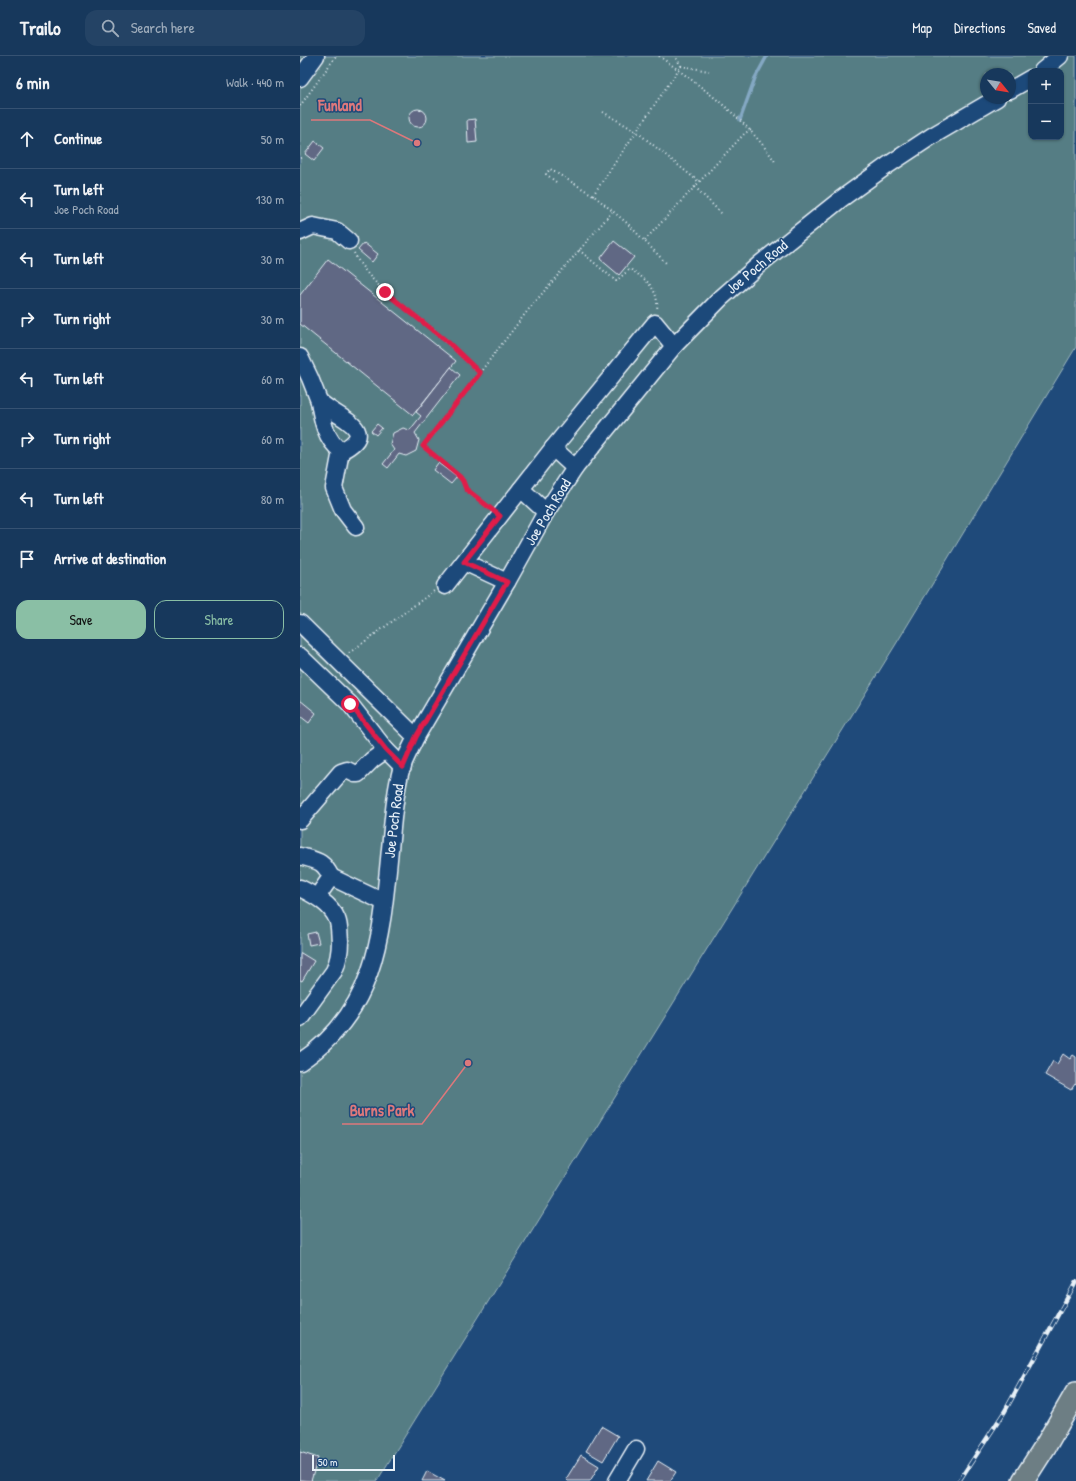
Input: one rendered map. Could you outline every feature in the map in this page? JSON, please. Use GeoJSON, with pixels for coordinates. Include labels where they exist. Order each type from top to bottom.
{"type":"FeatureCollection","features":[{"type":"Feature","properties":{"kind":"main road"},"geometry":{"type":"LineString","coordinates":[[1023,1481],[1046,1446],[1076,1393]]}},
{"type":"Feature","properties":{"kind":"street"},"geometry":{"type":"LineString","coordinates":[[300,78],[316,56]]}},
{"type":"Feature","properties":{"kind":"street"},"geometry":{"type":"LineString","coordinates":[[1046,68],[1060,56]]}},
{"type":"Feature","properties":{"kind":"street"},"geometry":{"type":"LineString","coordinates":[[1016,87],[1028,80]]}},
{"type":"Feature","properties":{"kind":"street","name":"Joe Poch Road"},"geometry":{"type":"LineString","coordinates":[[300,1062],[323,1044],[338,1029],[349,1015],[368,976],[376,951],[383,920],[397,786],[403,767],[416,737],[507,582],[546,512],[575,468],[674,346],[721,298],[761,263],[841,199],[888,165],[932,136],[987,104]]}},
{"type":"Feature","properties":{"kind":"street"},"geometry":{"type":"LineString","coordinates":[[300,232],[314,226],[337,231],[349,240]]}},
{"type":"Feature","properties":{"kind":"street"},"geometry":{"type":"LineString","coordinates":[[446,586],[553,448],[655,323],[674,346]]}},
{"type":"Feature","properties":{"kind":"street"},"geometry":{"type":"LineString","coordinates":[[300,357],[319,401],[322,420],[328,438],[341,451]]}},
{"type":"Feature","properties":{"kind":"street"},"geometry":{"type":"LineString","coordinates":[[319,401],[351,424],[359,434],[357,440],[353,444],[341,451],[334,488],[343,510],[356,527]]}},
{"type":"Feature","properties":{"kind":"street"},"geometry":{"type":"LineString","coordinates":[[553,448],[575,468]]}},
{"type":"Feature","properties":{"kind":"street"},"geometry":{"type":"LineString","coordinates":[[521,490],[546,512]]}},
{"type":"Feature","properties":{"kind":"street"},"geometry":{"type":"LineString","coordinates":[[464,562],[507,582]]}},
{"type":"Feature","properties":{"kind":"street"},"geometry":{"type":"LineString","coordinates":[[300,623],[416,737]]}},
{"type":"Feature","properties":{"kind":"street"},"geometry":{"type":"LineString","coordinates":[[300,656],[350,704],[386,750],[403,767]]}},
{"type":"Feature","properties":{"kind":"street"},"geometry":{"type":"LineString","coordinates":[[300,820],[341,772],[347,770],[358,774],[372,760],[386,750]]}},
{"type":"Feature","properties":{"kind":"street"},"geometry":{"type":"LineString","coordinates":[[300,856],[322,863],[326,866],[331,877],[384,902]]}},
{"type":"Feature","properties":{"kind":"street"},"geometry":{"type":"LineString","coordinates":[[317,897],[331,877]]}},
{"type":"Feature","properties":{"kind":"street"},"geometry":{"type":"LineString","coordinates":[[300,888],[317,897],[325,904],[337,919],[340,946],[334,971],[300,1018]]}},
{"type":"Feature","properties":{"kind":"street"},"geometry":{"type":"LineString","coordinates":[[617,1481],[636,1450]]}},
{"type":"Feature","properties":{"kind":"path"},"geometry":{"type":"LineString","coordinates":[[300,106],[336,56]]}},
{"type":"Feature","properties":{"kind":"path"},"geometry":{"type":"LineString","coordinates":[[659,56],[712,96],[751,130],[767,149],[776,163]]}},
{"type":"Feature","properties":{"kind":"path"},"geometry":{"type":"LineString","coordinates":[[676,56],[681,66]]}},
{"type":"Feature","properties":{"kind":"path"},"geometry":{"type":"LineString","coordinates":[[593,195],[681,66]]}},
{"type":"Feature","properties":{"kind":"path"},"geometry":{"type":"LineString","coordinates":[[681,66],[709,72]]}},
{"type":"Feature","properties":{"kind":"path"},"geometry":{"type":"LineString","coordinates":[[603,112],[637,132],[699,182]]}},
{"type":"Feature","properties":{"kind":"path"},"geometry":{"type":"LineString","coordinates":[[645,240],[745,133],[751,130]]}},
{"type":"Feature","properties":{"kind":"path"},"geometry":{"type":"LineString","coordinates":[[556,182],[546,174],[550,169],[593,195],[627,223],[667,264]]}},
{"type":"Feature","properties":{"kind":"path"},"geometry":{"type":"LineString","coordinates":[[695,186],[722,214]]}},
{"type":"Feature","properties":{"kind":"path"},"geometry":{"type":"LineString","coordinates":[[500,516],[466,489],[460,477],[423,446],[529,309],[612,212]]}},
{"type":"Feature","properties":{"kind":"path"},"geometry":{"type":"LineString","coordinates":[[349,240],[357,259],[377,285],[450,344],[480,373]]}},
{"type":"Feature","properties":{"kind":"path"},"geometry":{"type":"LineString","coordinates":[[579,250],[616,281],[630,269],[648,283],[658,300],[655,323]]}},
{"type":"Feature","properties":{"kind":"path"},"geometry":{"type":"LineString","coordinates":[[338,661],[436,589],[446,586]]}},
{"type":"Feature","properties":{"kind":"green space"},"geometry":{"type":"Polygon","coordinates":[[[300,56],[1076,56],[1076,347],[896,644],[377,1481],[300,1481],[300,56]]]}},
{"type":"Feature","properties":{"kind":"building"},"geometry":{"type":"Polygon","coordinates":[[[418,109],[424,112],[427,118],[424,124],[418,127],[412,124],[409,118],[412,112],[418,109]]]}},
{"type":"Feature","properties":{"kind":"building"},"geometry":{"type":"Polygon","coordinates":[[[475,119],[477,142],[468,143],[467,120],[475,119]]]}},
{"type":"Feature","properties":{"kind":"building"},"geometry":{"type":"Polygon","coordinates":[[[315,141],[324,148],[314,161],[305,154],[315,141]]]}},
{"type":"Feature","properties":{"kind":"building"},"geometry":{"type":"Polygon","coordinates":[[[614,241],[634,257],[619,275],[600,259],[614,241]]]}},
{"type":"Feature","properties":{"kind":"building"},"geometry":{"type":"Polygon","coordinates":[[[364,243],[378,254],[372,262],[358,250],[364,243]]]}},
{"type":"Feature","properties":{"kind":"building"},"geometry":{"type":"Polygon","coordinates":[[[328,259],[456,361],[413,415],[300,324],[300,295],[328,259]]]}},
{"type":"Feature","properties":{"kind":"building"},"geometry":{"type":"Polygon","coordinates":[[[451,367],[460,375],[415,433],[419,440],[416,451],[406,456],[399,454],[388,468],[383,464],[394,450],[390,444],[393,433],[403,428],[410,430],[421,416],[416,412],[451,367]]]}},
{"type":"Feature","properties":{"kind":"building"},"geometry":{"type":"Polygon","coordinates":[[[377,424],[382,428],[376,435],[371,431],[377,424]]]}},
{"type":"Feature","properties":{"kind":"building"},"geometry":{"type":"Polygon","coordinates":[[[438,463],[457,477],[451,484],[433,470],[438,463]]]}},
{"type":"Feature","properties":{"kind":"building"},"geometry":{"type":"Polygon","coordinates":[[[300,700],[316,713],[309,723],[300,716],[300,700]]]}},
{"type":"Feature","properties":{"kind":"building"},"geometry":{"type":"Polygon","coordinates":[[[316,932],[319,943],[309,945],[307,934],[316,932]]]}},
{"type":"Feature","properties":{"kind":"building"},"geometry":{"type":"Polygon","coordinates":[[[301,953],[314,961],[302,981],[300,980],[301,953]]]}},
{"type":"Feature","properties":{"kind":"building"},"geometry":{"type":"Polygon","coordinates":[[[1063,1054],[1070,1059],[1073,1055],[1076,1057],[1076,1085],[1075,1084],[1071,1090],[1045,1075],[1053,1061],[1057,1064],[1063,1054]]]}},
{"type":"Feature","properties":{"kind":"building"},"geometry":{"type":"Polygon","coordinates":[[[601,1426],[618,1436],[603,1461],[586,1451],[601,1426]]]}},
{"type":"Feature","properties":{"kind":"building"},"geometry":{"type":"Polygon","coordinates":[[[300,1452],[318,1458],[311,1481],[300,1480],[300,1452]]]}},
{"type":"Feature","properties":{"kind":"building"},"geometry":{"type":"Polygon","coordinates":[[[581,1455],[599,1466],[590,1481],[568,1481],[566,1479],[581,1455]]]}},
{"type":"Feature","properties":{"kind":"building"},"geometry":{"type":"Polygon","coordinates":[[[658,1461],[676,1472],[670,1481],[646,1481],[658,1461]]]}},
{"type":"Feature","properties":{"kind":"building"},"geometry":{"type":"Polygon","coordinates":[[[427,1471],[445,1481],[422,1481],[427,1471]]]}},
{"type":"Feature","properties":{"kind":"waterway"},"geometry":{"type":"LineString","coordinates":[[740,120],[755,78],[767,56]]}},
{"type":"Feature","properties":{"kind":"railway"},"geometry":{"type":"LineString","coordinates":[[959,1481],[1005,1411],[1076,1282]]}},
{"type":"Feature","properties":{"kind":"place","name":"Funland"},"geometry":{"type":"Point","coordinates":[417,143]}},
{"type":"Feature","properties":{"kind":"place","name":"Burns Park"},"geometry":{"type":"Point","coordinates":[468,1063]}},
{"type":"Feature","properties":{"kind":"route"},"geometry":{"type":"LineString","coordinates":[[350,704],[386,750],[403,767],[406,756],[416,737],[507,582],[464,562],[500,516],[466,489],[460,477],[423,446],[480,373],[450,344],[385,292]]}}]}
